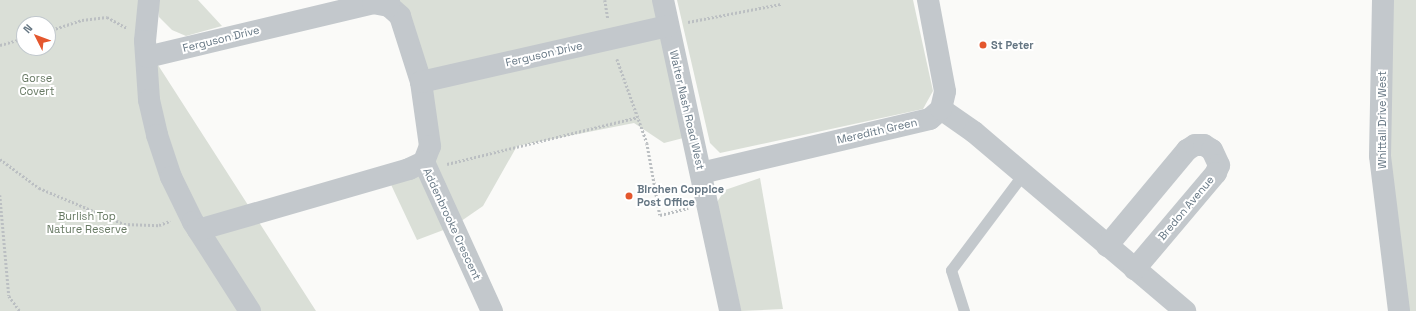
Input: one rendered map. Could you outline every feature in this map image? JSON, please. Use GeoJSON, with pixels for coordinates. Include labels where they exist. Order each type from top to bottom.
{"type":"FeatureCollection","features":[{"type":"Feature","properties":{"kind":"street"},"geometry":{"type":"LineString","coordinates":[[149,0],[146,49],[149,100],[157,135],[171,177],[193,222],[250,311]]}},
{"type":"Feature","properties":{"kind":"street","name":"Walter Nash Road West"},"geometry":{"type":"LineString","coordinates":[[663,0],[708,202],[730,311]]}},
{"type":"Feature","properties":{"kind":"street"},"geometry":{"type":"LineString","coordinates":[[928,0],[945,91],[941,110],[974,132],[1185,311]]}},
{"type":"Feature","properties":{"kind":"street","name":"Whittall Drive West"},"geometry":{"type":"LineString","coordinates":[[1383,0],[1380,156],[1399,311]]}},
{"type":"Feature","properties":{"kind":"street","name":"Ferguson Drive"},"geometry":{"type":"LineString","coordinates":[[146,49],[372,3],[389,3]]}},
{"type":"Feature","properties":{"kind":"street","name":"Addenbrooke Crescent"},"geometry":{"type":"LineString","coordinates":[[389,3],[400,16],[421,82],[430,146],[426,165],[492,311]]}},
{"type":"Feature","properties":{"kind":"street","name":"Ferguson Drive"},"geometry":{"type":"LineString","coordinates":[[421,82],[668,26]]}},
{"type":"Feature","properties":{"kind":"street","name":"Meredith Green"},"geometry":{"type":"LineString","coordinates":[[701,173],[930,119],[941,110]]}},
{"type":"Feature","properties":{"kind":"street","name":"Bredon Avenue"},"geometry":{"type":"LineString","coordinates":[[1107,246],[1187,150],[1195,145],[1204,145],[1212,150],[1219,165],[1216,174],[1135,269]]}},
{"type":"Feature","properties":{"kind":"street"},"geometry":{"type":"LineString","coordinates":[[193,222],[426,165]]}},
{"type":"Feature","properties":{"kind":"lane"},"geometry":{"type":"LineString","coordinates":[[964,311],[951,270],[1023,174]]}},
{"type":"Feature","properties":{"kind":"path"},"geometry":{"type":"LineString","coordinates":[[668,26],[782,4]]}},
{"type":"Feature","properties":{"kind":"path"},"geometry":{"type":"LineString","coordinates":[[56,28],[82,20],[107,17],[124,26],[146,49]]}},
{"type":"Feature","properties":{"kind":"path"},"geometry":{"type":"LineString","coordinates":[[610,39],[647,143],[660,215],[708,202]]}},
{"type":"Feature","properties":{"kind":"path"},"geometry":{"type":"LineString","coordinates":[[0,45],[16,40]]}},
{"type":"Feature","properties":{"kind":"path"},"geometry":{"type":"LineString","coordinates":[[426,165],[638,117]]}},
{"type":"Feature","properties":{"kind":"path"},"geometry":{"type":"LineString","coordinates":[[0,159],[40,188],[124,224],[159,225],[193,222]]}},
{"type":"Feature","properties":{"kind":"path"},"geometry":{"type":"LineString","coordinates":[[0,195],[9,296],[20,311]]}},
{"type":"Feature","properties":{"kind":"green space","name":"Burlish Top Nature Reserve"},"geometry":{"type":"Polygon","coordinates":[[[0,0],[143,0],[140,37],[316,311],[0,311],[0,0]]]}},
{"type":"Feature","properties":{"kind":"green space"},"geometry":{"type":"Polygon","coordinates":[[[158,0],[198,0],[222,26],[186,36],[172,30],[159,17],[158,0]]]}},
{"type":"Feature","properties":{"kind":"green space"},"geometry":{"type":"Polygon","coordinates":[[[389,0],[663,0],[691,136],[664,143],[634,123],[517,146],[483,206],[454,226],[417,240],[386,174],[430,146],[389,0]]]}},
{"type":"Feature","properties":{"kind":"green space"},"geometry":{"type":"Polygon","coordinates":[[[677,0],[913,0],[933,91],[923,109],[720,153],[710,143],[677,0]]]}},
{"type":"Feature","properties":{"kind":"green space"},"geometry":{"type":"Polygon","coordinates":[[[1383,0],[1416,0],[1416,311],[1400,311],[1380,156],[1383,0]]]}},
{"type":"Feature","properties":{"kind":"green space"},"geometry":{"type":"Polygon","coordinates":[[[760,178],[783,309],[741,311],[717,202],[725,190],[760,178]]]}},
{"type":"Feature","properties":{"kind":"place","name":"St Peter"},"geometry":{"type":"Point","coordinates":[983,45]}},
{"type":"Feature","properties":{"kind":"place","name":"Birchen Coppice Post Office"},"geometry":{"type":"Point","coordinates":[629,196]}},
{"type":"Feature","properties":{"kind":"park label","name":"Gorse Covert"},"geometry":{"type":"Point","coordinates":[37,85]}}]}
